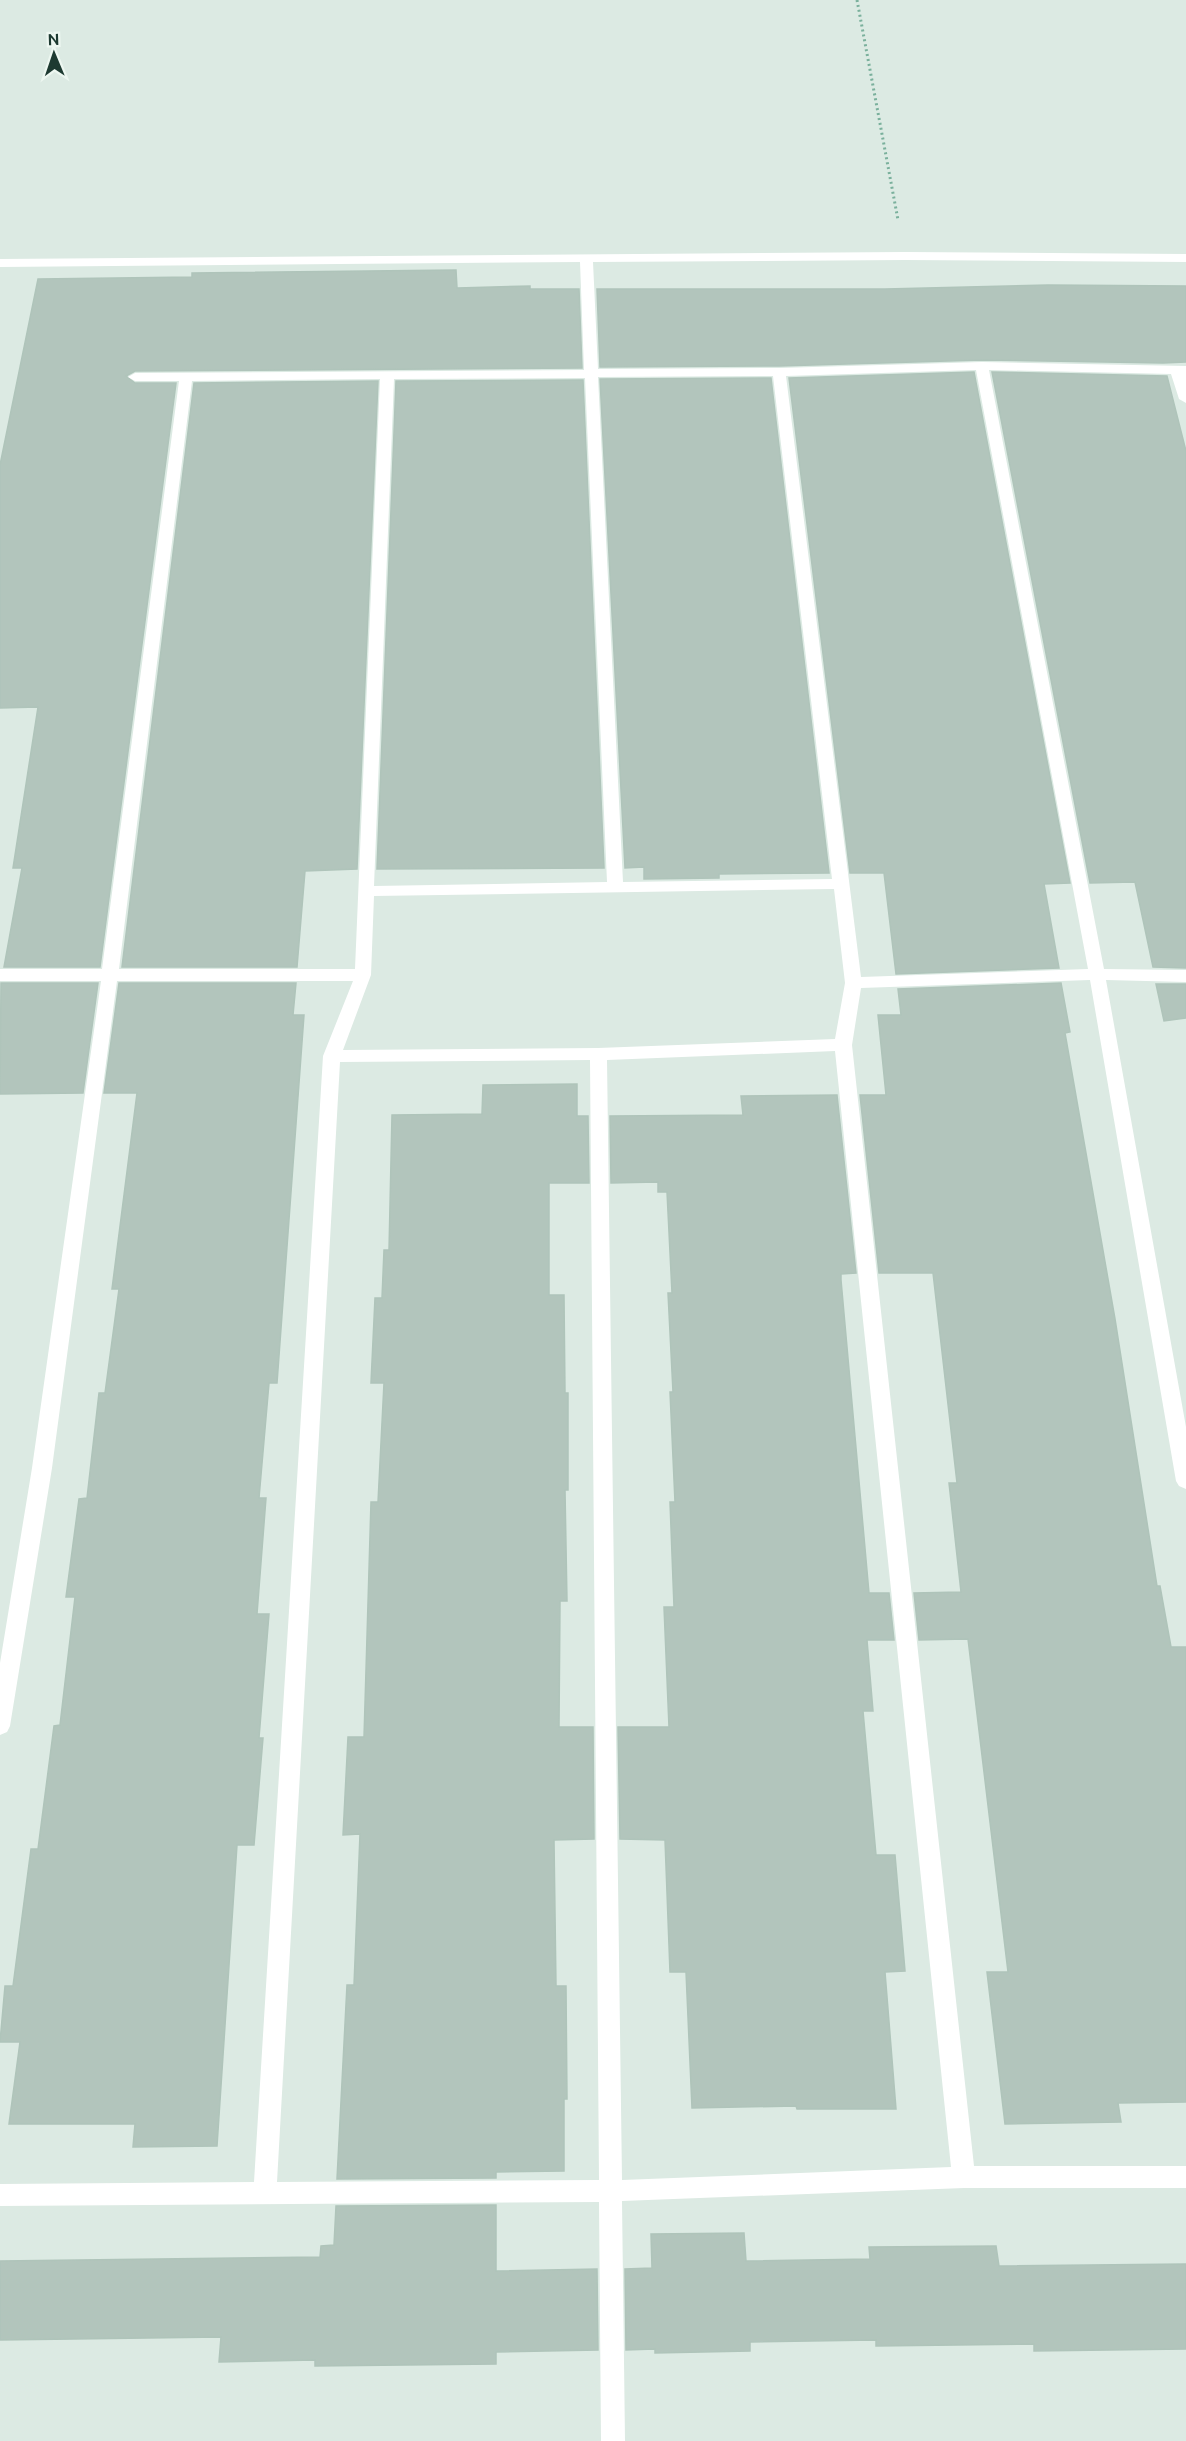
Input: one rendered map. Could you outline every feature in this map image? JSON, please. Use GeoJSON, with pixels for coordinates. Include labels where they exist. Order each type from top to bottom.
{"type":"FeatureCollection","features":[{"type":"Feature","properties":{"kind":"street"},"geometry":{"type":"LineString","coordinates":[[0,263],[905,256],[1186,258]]}},
{"type":"Feature","properties":{"kind":"street"},"geometry":{"type":"LineString","coordinates":[[586,259],[615,887]]}},
{"type":"Feature","properties":{"kind":"street"},"geometry":{"type":"LineString","coordinates":[[982,366],[1097,974],[1186,1481]]}},
{"type":"Feature","properties":{"kind":"street"},"geometry":{"type":"LineString","coordinates":[[135,377],[779,372],[982,366],[1181,370],[1186,399]]}},
{"type":"Feature","properties":{"kind":"street"},"geometry":{"type":"LineString","coordinates":[[779,372],[853,983],[843,1046],[964,2177]]}},
{"type":"Feature","properties":{"kind":"street"},"geometry":{"type":"LineString","coordinates":[[265,2195],[332,1056],[363,975],[387,375]]}},
{"type":"Feature","properties":{"kind":"street"},"geometry":{"type":"LineString","coordinates":[[0,1726],[42,1468],[110,974],[186,377]]}},
{"type":"Feature","properties":{"kind":"street"},"geometry":{"type":"LineString","coordinates":[[366,891],[841,884]]}},
{"type":"Feature","properties":{"kind":"street"},"geometry":{"type":"LineString","coordinates":[[853,983],[1097,974],[1186,976]]}},
{"type":"Feature","properties":{"kind":"street"},"geometry":{"type":"LineString","coordinates":[[0,975],[363,975]]}},
{"type":"Feature","properties":{"kind":"street"},"geometry":{"type":"LineString","coordinates":[[332,1056],[598,1054],[843,1046]]}},
{"type":"Feature","properties":{"kind":"street"},"geometry":{"type":"LineString","coordinates":[[598,1054],[613,2441]]}},
{"type":"Feature","properties":{"kind":"street"},"geometry":{"type":"LineString","coordinates":[[0,2195],[612,2191],[964,2177],[1186,2177]]}},
{"type":"Feature","properties":{"kind":"path"},"geometry":{"type":"LineString","coordinates":[[857,0],[905,256]]}},
{"type":"Feature","properties":{"kind":"building"},"geometry":{"type":"Polygon","coordinates":[[[456,270],[457,288],[530,286],[530,289],[579,289],[582,368],[135,371],[126,376],[135,383],[176,383],[100,967],[4,967],[22,868],[13,868],[38,707],[0,708],[0,465],[38,279],[192,277],[192,273],[456,270]]]}},
{"type":"Feature","properties":{"kind":"building"},"geometry":{"type":"Polygon","coordinates":[[[1048,285],[1186,286],[1186,362],[982,360],[779,366],[600,367],[597,289],[885,289],[1048,285]]]}},
{"type":"Feature","properties":{"kind":"building"},"geometry":{"type":"Polygon","coordinates":[[[974,372],[1070,883],[1044,884],[1059,968],[896,974],[884,873],[850,873],[789,378],[974,372]]]}},
{"type":"Feature","properties":{"kind":"building"},"geometry":{"type":"Polygon","coordinates":[[[992,372],[1167,376],[1186,451],[1186,968],[1153,967],[1135,882],[1090,883],[992,372]]]}},
{"type":"Feature","properties":{"kind":"building"},"geometry":{"type":"Polygon","coordinates":[[[771,378],[829,873],[719,874],[719,878],[644,879],[644,867],[625,868],[600,379],[771,378]]]}},
{"type":"Feature","properties":{"kind":"building"},"geometry":{"type":"Polygon","coordinates":[[[583,380],[604,868],[377,869],[396,381],[583,380]]]}},
{"type":"Feature","properties":{"kind":"building"},"geometry":{"type":"Polygon","coordinates":[[[378,381],[357,869],[305,871],[297,967],[122,967],[194,383],[378,381]]]}},
{"type":"Feature","properties":{"kind":"building"},"geometry":{"type":"Polygon","coordinates":[[[1,983],[98,983],[83,1093],[0,1094],[1,983]]]}},
{"type":"Feature","properties":{"kind":"building"},"geometry":{"type":"Polygon","coordinates":[[[119,983],[296,983],[293,1015],[304,1015],[277,1383],[269,1383],[259,1498],[266,1498],[257,1614],[269,1614],[259,1738],[263,1738],[254,1845],[237,1845],[217,2146],[133,2147],[135,2124],[9,2124],[20,2042],[0,2042],[5,1986],[13,1986],[31,1849],[38,1849],[54,1726],[60,1725],[75,1597],[66,1597],[79,1499],[87,1498],[99,1393],[105,1393],[119,1289],[112,1289],[137,1093],[104,1093],[119,983]]]}},
{"type":"Feature","properties":{"kind":"building"},"geometry":{"type":"Polygon","coordinates":[[[1061,983],[1070,1032],[1065,1033],[1115,1319],[1157,1586],[1160,1586],[1171,1647],[1186,1647],[1186,2102],[1118,2103],[1121,2122],[1005,2124],[987,1972],[1008,1972],[968,1639],[919,1640],[914,1593],[961,1592],[949,1483],[957,1483],[933,1273],[879,1273],[860,1095],[886,1095],[878,1015],[901,1015],[898,989],[1061,983]]]}},
{"type":"Feature","properties":{"kind":"building"},"geometry":{"type":"Polygon","coordinates":[[[1156,984],[1186,984],[1186,1018],[1164,1021],[1156,984]]]}},
{"type":"Feature","properties":{"kind":"building"},"geometry":{"type":"Polygon","coordinates":[[[577,1084],[577,1116],[588,1116],[589,1183],[549,1183],[549,1295],[564,1295],[565,1393],[568,1393],[568,1490],[565,1490],[567,1601],[560,1601],[559,1727],[593,1727],[594,1839],[554,1840],[556,1986],[566,1986],[567,2099],[564,2099],[564,2171],[496,2172],[496,2178],[337,2179],[347,1985],[354,1985],[360,1834],[343,1835],[348,1737],[364,1737],[371,1502],[378,1502],[384,1383],[371,1383],[375,1298],[382,1298],[384,1250],[389,1250],[392,1115],[482,1114],[483,1085],[577,1084]]]}},
{"type":"Feature","properties":{"kind":"building"},"geometry":{"type":"Polygon","coordinates":[[[837,1095],[856,1273],[841,1274],[841,1280],[869,1593],[889,1593],[894,1640],[867,1640],[873,1711],[863,1711],[876,1855],[895,1855],[905,1971],[885,1972],[896,2109],[797,2109],[796,2106],[692,2108],[686,1972],[670,1972],[665,1840],[620,1839],[618,1727],[669,1727],[664,1607],[674,1607],[670,1502],[675,1502],[668,1293],[672,1293],[667,1192],[658,1192],[658,1182],[611,1183],[610,1116],[743,1115],[741,1096],[837,1095]]]}},
{"type":"Feature","properties":{"kind":"building"},"geometry":{"type":"Polygon","coordinates":[[[496,2205],[496,2271],[597,2269],[598,2350],[496,2352],[496,2364],[315,2366],[315,2360],[219,2362],[221,2337],[0,2340],[0,2261],[320,2257],[321,2246],[334,2245],[336,2206],[496,2205]]]}},
{"type":"Feature","properties":{"kind":"building"},"geometry":{"type":"Polygon","coordinates":[[[744,2233],[746,2261],[870,2259],[869,2247],[996,2246],[999,2266],[1186,2264],[1186,2349],[1034,2351],[1034,2344],[876,2346],[876,2340],[750,2342],[750,2351],[655,2353],[655,2349],[626,2350],[625,2269],[652,2268],[651,2234],[744,2233]]]}}]}
